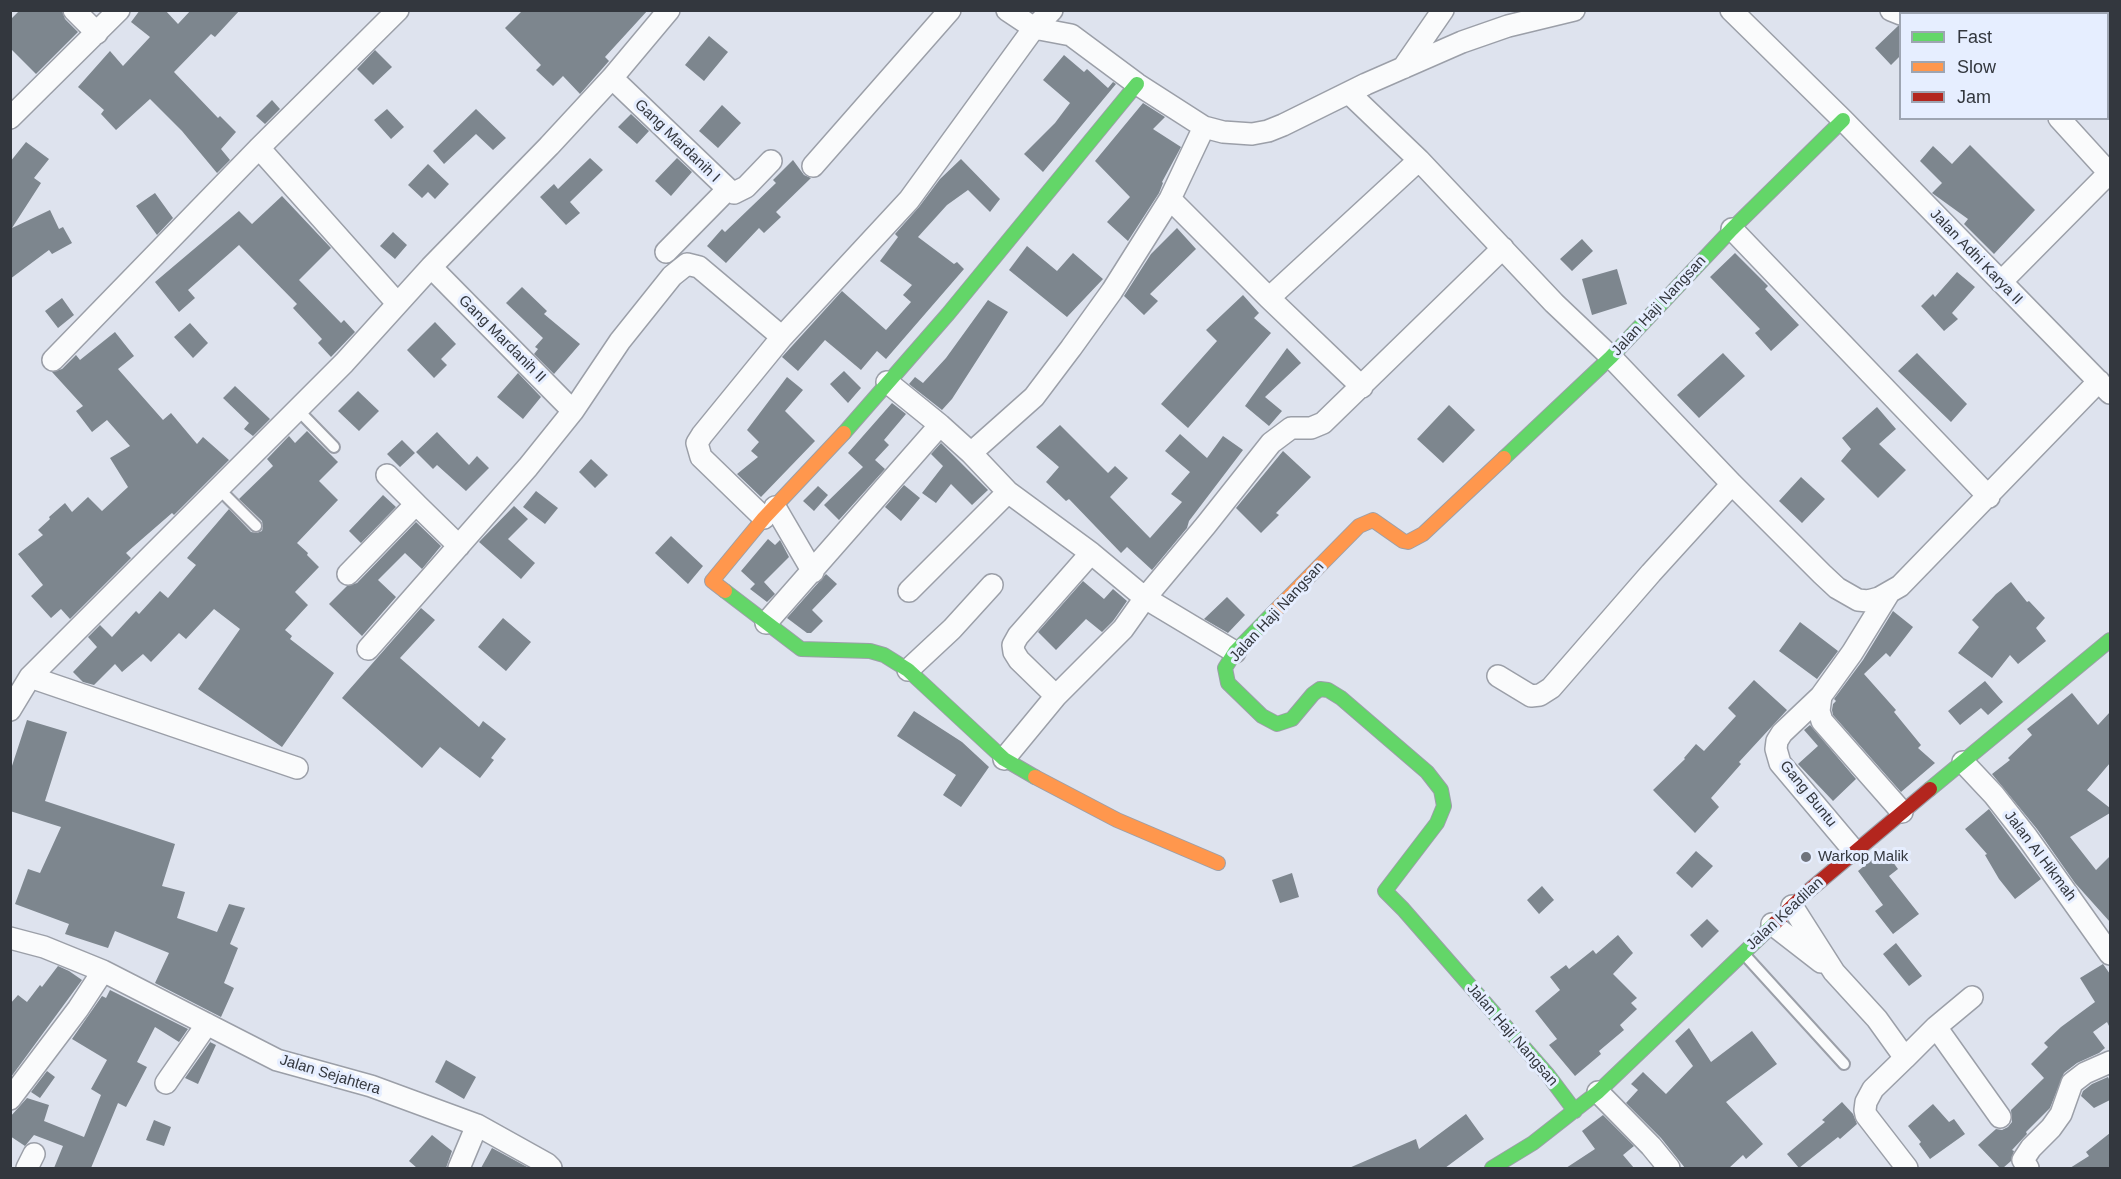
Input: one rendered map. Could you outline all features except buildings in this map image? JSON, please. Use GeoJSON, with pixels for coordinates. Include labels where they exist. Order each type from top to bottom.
{"type":"FeatureCollection","features":[{"type":"Feature","properties":{"kind":"street"},"geometry":{"type":"LineString","coordinates":[[74,10],[97,33]]}},
{"type":"Feature","properties":{"kind":"street"},"geometry":{"type":"LineString","coordinates":[[14,107],[97,33],[119,10]]}},
{"type":"Feature","properties":{"kind":"street"},"geometry":{"type":"LineString","coordinates":[[53,360],[259,148],[398,10]]}},
{"type":"Feature","properties":{"kind":"street"},"geometry":{"type":"LineString","coordinates":[[10,710],[30,677],[344,363],[430,267],[612,78],[669,10]]}},
{"type":"Feature","properties":{"kind":"street"},"geometry":{"type":"LineString","coordinates":[[813,166],[950,10]]}},
{"type":"Feature","properties":{"kind":"street"},"geometry":{"type":"LineString","coordinates":[[1008,10],[1034,28],[1071,35],[1137,84],[1204,127],[1223,132],[1252,135],[1268,131],[1462,42],[1574,10]]}},
{"type":"Feature","properties":{"kind":"street"},"geometry":{"type":"LineString","coordinates":[[813,572],[769,513],[701,457],[697,443],[782,337],[909,200],[1034,28],[1052,10]]}},
{"type":"Feature","properties":{"kind":"street"},"geometry":{"type":"LineString","coordinates":[[1402,68],[1443,10]]}},
{"type":"Feature","properties":{"kind":"street"},"geometry":{"type":"LineString","coordinates":[[1495,31],[1507,10]]}},
{"type":"Feature","properties":{"kind":"street","name":"Jalan Adhi Karya II"},"geometry":{"type":"LineString","coordinates":[[1731,10],[1843,120],[2105,387]]}},
{"type":"Feature","properties":{"kind":"street"},"geometry":{"type":"LineString","coordinates":[[1753,10],[1755,32]]}},
{"type":"Feature","properties":{"kind":"street","name":"Gang Mardanih I"},"geometry":{"type":"LineString","coordinates":[[612,78],[734,193],[740,191],[771,161]]}},
{"type":"Feature","properties":{"kind":"street"},"geometry":{"type":"LineString","coordinates":[[1137,84],[948,314],[833,446],[769,513],[712,581],[801,649],[870,651],[884,655],[908,670],[1004,759],[1085,805],[1218,863]]}},
{"type":"Feature","properties":{"kind":"street"},"geometry":{"type":"LineString","coordinates":[[1349,93],[1419,160],[1554,303],[1611,357],[1732,484],[1837,588],[1858,600],[1868,601],[1900,586],[1989,497],[2105,387]]}},
{"type":"Feature","properties":{"kind":"street","name":"Jalan Haji Nangsan"},"geometry":{"type":"LineString","coordinates":[[1575,1111],[1548,1075],[1385,891],[1437,823],[1444,806],[1441,790],[1427,771],[1341,698],[1328,690],[1320,689],[1292,719],[1277,724],[1262,716],[1228,683],[1225,668],[1235,652],[1359,526],[1372,520],[1408,542],[1423,534],[1611,357],[1732,229],[1843,120]]}},
{"type":"Feature","properties":{"kind":"street"},"geometry":{"type":"LineString","coordinates":[[2001,282],[2110,173],[2061,120]]}},
{"type":"Feature","properties":{"kind":"street"},"geometry":{"type":"LineString","coordinates":[[971,453],[1034,397],[1112,291],[1170,199],[1204,127]]}},
{"type":"Feature","properties":{"kind":"street"},"geometry":{"type":"LineString","coordinates":[[259,148],[397,303]]}},
{"type":"Feature","properties":{"kind":"street"},"geometry":{"type":"LineString","coordinates":[[1269,298],[1419,160]]}},
{"type":"Feature","properties":{"kind":"street"},"geometry":{"type":"LineString","coordinates":[[666,252],[728,189]]}},
{"type":"Feature","properties":{"kind":"street"},"geometry":{"type":"LineString","coordinates":[[1170,199],[1362,387]]}},
{"type":"Feature","properties":{"kind":"street"},"geometry":{"type":"LineString","coordinates":[[1732,229],[1989,497]]}},
{"type":"Feature","properties":{"kind":"street"},"geometry":{"type":"LineString","coordinates":[[1004,759],[1056,696],[1123,629],[1145,598],[1271,443],[1291,428],[1311,428],[1323,423],[1503,248]]}},
{"type":"Feature","properties":{"kind":"street"},"geometry":{"type":"LineString","coordinates":[[368,649],[573,411],[620,341],[672,276],[687,264],[699,267],[782,337]]}},
{"type":"Feature","properties":{"kind":"street","name":"Gang Mardanih II"},"geometry":{"type":"LineString","coordinates":[[430,267],[573,411]]}},
{"type":"Feature","properties":{"kind":"street"},"geometry":{"type":"LineString","coordinates":[[887,382],[971,453],[1008,492],[1091,553],[1145,598],[1235,652]]}},
{"type":"Feature","properties":{"kind":"street"},"geometry":{"type":"LineString","coordinates":[[766,623],[940,425]]}},
{"type":"Feature","properties":{"kind":"street"},"geometry":{"type":"LineString","coordinates":[[387,475],[459,546]]}},
{"type":"Feature","properties":{"kind":"street"},"geometry":{"type":"LineString","coordinates":[[1498,676],[1531,696],[1540,695],[1551,688],[1732,484]]}},
{"type":"Feature","properties":{"kind":"street"},"geometry":{"type":"LineString","coordinates":[[909,591],[1008,492]]}},
{"type":"Feature","properties":{"kind":"street"},"geometry":{"type":"LineString","coordinates":[[348,574],[416,504]]}},
{"type":"Feature","properties":{"kind":"street"},"geometry":{"type":"LineString","coordinates":[[1056,696],[1019,660],[1013,645],[1018,636],[1091,553]]}},
{"type":"Feature","properties":{"kind":"street"},"geometry":{"type":"LineString","coordinates":[[908,670],[952,630],[992,585]]}},
{"type":"Feature","properties":{"kind":"street"},"geometry":{"type":"LineString","coordinates":[[1889,592],[1852,653],[1821,696],[1819,711],[1822,721],[1902,812]]}},
{"type":"Feature","properties":{"kind":"street","name":"Jalan Keadilan"},"geometry":{"type":"LineString","coordinates":[[1492,1168],[1533,1143],[1598,1092],[1792,906],[2110,640]]}},
{"type":"Feature","properties":{"kind":"street"},"geometry":{"type":"LineString","coordinates":[[30,677],[297,768]]}},
{"type":"Feature","properties":{"kind":"street","name":"Gang Buntu"},"geometry":{"type":"LineString","coordinates":[[1821,696],[1782,733],[1777,741],[1776,749],[1780,763],[1855,852]]}},
{"type":"Feature","properties":{"kind":"street","name":"Jalan Al Hikmah"},"geometry":{"type":"LineString","coordinates":[[1963,762],[1994,795],[2110,954]]}},
{"type":"Feature","properties":{"kind":"street"},"geometry":{"type":"LineString","coordinates":[[1792,906],[1834,972]]}},
{"type":"Feature","properties":{"kind":"street"},"geometry":{"type":"LineString","coordinates":[[1772,924],[1834,972],[1877,1019],[1905,1058]]}},
{"type":"Feature","properties":{"kind":"street","name":"Jalan Sejahtera"},"geometry":{"type":"LineString","coordinates":[[10,938],[44,947],[103,971],[277,1060],[371,1086],[477,1125],[551,1168]]}},
{"type":"Feature","properties":{"kind":"street"},"geometry":{"type":"LineString","coordinates":[[10,1099],[78,1009],[103,971]]}},
{"type":"Feature","properties":{"kind":"street"},"geometry":{"type":"LineString","coordinates":[[1907,1168],[1866,1115],[1866,1102],[1873,1089],[1936,1027],[1972,997]]}},
{"type":"Feature","properties":{"kind":"street"},"geometry":{"type":"LineString","coordinates":[[166,1083],[207,1024]]}},
{"type":"Feature","properties":{"kind":"street"},"geometry":{"type":"LineString","coordinates":[[1936,1027],[2000,1117]]}},
{"type":"Feature","properties":{"kind":"street"},"geometry":{"type":"LineString","coordinates":[[2028,1168],[2023,1160],[2061,1114],[2072,1083],[2085,1073],[2110,1062]]}},
{"type":"Feature","properties":{"kind":"street"},"geometry":{"type":"LineString","coordinates":[[1598,1092],[1651,1146],[1669,1168]]}},
{"type":"Feature","properties":{"kind":"street"},"geometry":{"type":"LineString","coordinates":[[459,1168],[477,1125]]}},
{"type":"Feature","properties":{"kind":"lane"},"geometry":{"type":"LineString","coordinates":[[297,410],[334,447]]}},
{"type":"Feature","properties":{"kind":"lane"},"geometry":{"type":"LineString","coordinates":[[218,488],[256,526]]}},
{"type":"Feature","properties":{"kind":"lane"},"geometry":{"type":"LineString","coordinates":[[1743,952],[1844,1064]]}},
{"type":"Feature","properties":{"kind":"traffic: fast"},"geometry":{"type":"LineString","coordinates":[[844,433],[948,314],[1137,84]]}},
{"type":"Feature","properties":{"kind":"traffic: fast"},"geometry":{"type":"LineString","coordinates":[[1504,458],[1611,357],[1732,229],[1843,120]]}},
{"type":"Feature","properties":{"kind":"traffic: fast"},"geometry":{"type":"LineString","coordinates":[[725,591],[801,649],[870,651],[884,655],[908,670],[1004,759],[1035,777]]}},
{"type":"Feature","properties":{"kind":"traffic: fast"},"geometry":{"type":"LineString","coordinates":[[1275,611],[1235,652],[1225,668],[1228,683],[1262,716],[1277,724],[1292,719],[1320,689],[1328,690],[1341,698],[1427,772],[1441,790],[1444,806],[1437,823],[1385,891],[1548,1075],[1575,1111]]}},
{"type":"Feature","properties":{"kind":"traffic: fast"},"geometry":{"type":"LineString","coordinates":[[1930,789],[2110,640]]}},
{"type":"Feature","properties":{"kind":"traffic: fast"},"geometry":{"type":"LineString","coordinates":[[1492,1168],[1533,1143],[1598,1092],[1775,923]]}},
{"type":"Feature","properties":{"kind":"traffic: slow"},"geometry":{"type":"LineString","coordinates":[[725,591],[712,581],[764,518],[844,433]]}},
{"type":"Feature","properties":{"kind":"traffic: slow"},"geometry":{"type":"LineString","coordinates":[[1275,611],[1359,526],[1373,520],[1403,541],[1408,542],[1423,534],[1504,458]]}},
{"type":"Feature","properties":{"kind":"traffic: slow"},"geometry":{"type":"LineString","coordinates":[[1035,777],[1117,820],[1218,863]]}},
{"type":"Feature","properties":{"kind":"traffic: jam"},"geometry":{"type":"LineString","coordinates":[[1775,923],[1806,893],[1930,789]]}},
{"type":"Feature","properties":{"kind":"place","name":"Warkop Malik"},"geometry":{"type":"Point","coordinates":[1806,857]}}]}
